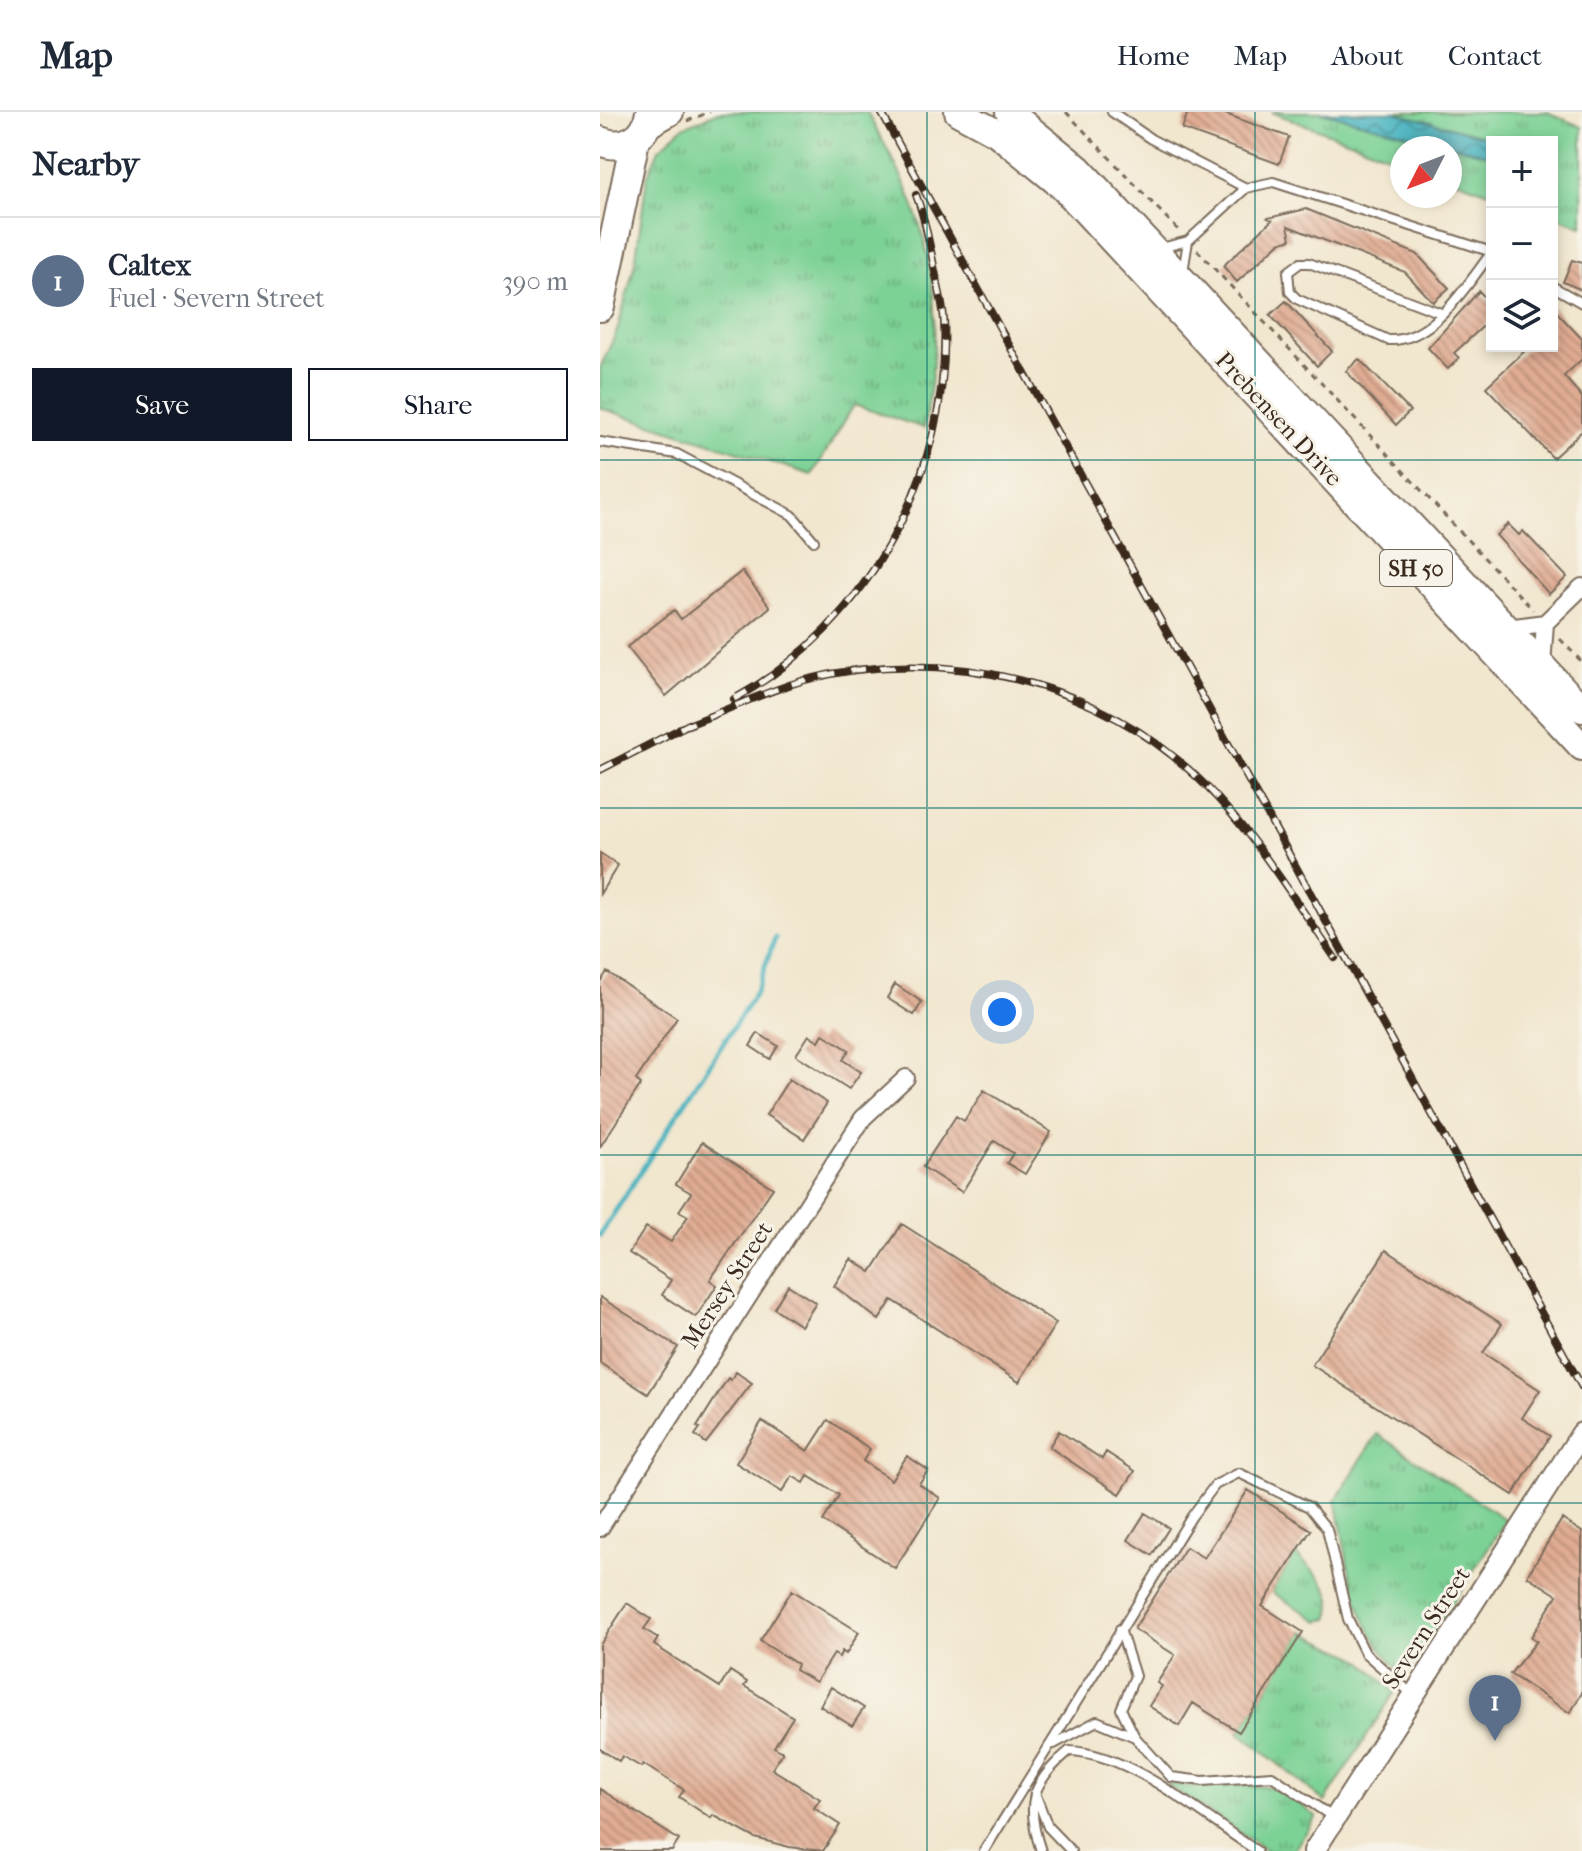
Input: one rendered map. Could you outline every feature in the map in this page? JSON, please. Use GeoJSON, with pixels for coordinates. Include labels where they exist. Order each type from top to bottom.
{"type":"FeatureCollection","features":[{"type":"Feature","properties":{"kind":"highway"},"geometry":{"type":"LineString","coordinates":[[600,141],[614,145],[656,123]]}},
{"type":"Feature","properties":{"kind":"highway"},"geometry":{"type":"LineString","coordinates":[[600,307],[656,123]]}},
{"type":"Feature","properties":{"kind":"main road","name":"Prebensen Drive"},"geometry":{"type":"LineString","coordinates":[[958,112],[997,133],[1062,186],[1582,747]]}},
{"type":"Feature","properties":{"kind":"main road","name":"Prebensen Drive"},"geometry":{"type":"LineString","coordinates":[[1009,112],[1079,169],[1582,709]]}},
{"type":"Feature","properties":{"kind":"street"},"geometry":{"type":"LineString","coordinates":[[1507,628],[1545,623],[1582,587]]}},
{"type":"Feature","properties":{"kind":"street"},"geometry":{"type":"LineString","coordinates":[[1542,666],[1545,623]]}},
{"type":"Feature","properties":{"kind":"street","name":"Mersey Street"},"geometry":{"type":"LineString","coordinates":[[600,1528],[863,1118],[906,1078]]}},
{"type":"Feature","properties":{"kind":"street","name":"Severn Street"},"geometry":{"type":"LineString","coordinates":[[1314,1851],[1582,1433]]}},
{"type":"Feature","properties":{"kind":"lane"},"geometry":{"type":"LineString","coordinates":[[1112,112],[1151,139],[1246,188]]}},
{"type":"Feature","properties":{"kind":"lane"},"geometry":{"type":"LineString","coordinates":[[1154,250],[1188,241],[1246,188],[1273,182],[1486,250]]}},
{"type":"Feature","properties":{"kind":"lane"},"geometry":{"type":"LineString","coordinates":[[1182,280],[1188,241]]}},
{"type":"Feature","properties":{"kind":"lane"},"geometry":{"type":"LineString","coordinates":[[1441,313],[1309,263],[1300,263],[1288,272],[1290,292],[1297,299],[1388,340],[1414,337],[1441,313],[1463,291],[1486,260]]}},
{"type":"Feature","properties":{"kind":"lane"},"geometry":{"type":"LineString","coordinates":[[1558,289],[1582,303]]}},
{"type":"Feature","properties":{"kind":"lane"},"geometry":{"type":"LineString","coordinates":[[600,442],[677,454],[792,515],[814,541]]}},
{"type":"Feature","properties":{"kind":"lane"},"geometry":{"type":"LineString","coordinates":[[989,1849],[1040,1758],[1120,1629],[1215,1485],[1239,1473],[1309,1507],[1327,1529],[1348,1619],[1365,1653],[1397,1685],[1414,1695]]}},
{"type":"Feature","properties":{"kind":"lane"},"geometry":{"type":"LineString","coordinates":[[1120,1629],[1135,1676],[1121,1709],[1135,1737],[1171,1777],[1203,1781],[1272,1776],[1334,1819]]}},
{"type":"Feature","properties":{"kind":"lane"},"geometry":{"type":"LineString","coordinates":[[1040,1758],[1056,1741],[1097,1721],[1135,1737]]}},
{"type":"Feature","properties":{"kind":"lane"},"geometry":{"type":"LineString","coordinates":[[1041,1851],[1030,1806],[1049,1768],[1069,1751],[1093,1752],[1142,1774],[1257,1851]]}},
{"type":"Feature","properties":{"kind":"lane"},"geometry":{"type":"LineString","coordinates":[[1035,1793],[1048,1827],[1071,1851]]}},
{"type":"Feature","properties":{"kind":"path"},"geometry":{"type":"LineString","coordinates":[[656,123],[710,112]]}},
{"type":"Feature","properties":{"kind":"path"},"geometry":{"type":"LineString","coordinates":[[1066,112],[1582,662]]}},
{"type":"Feature","properties":{"kind":"green space"},"geometry":{"type":"Polygon","coordinates":[[[718,112],[867,112],[907,188],[927,255],[932,284],[934,342],[924,428],[854,405],[812,475],[600,408],[600,368],[617,331],[635,264],[647,177],[659,149],[683,127],[718,112]]]}},
{"type":"Feature","properties":{"kind":"green space"},"geometry":{"type":"Polygon","coordinates":[[[1271,112],[1547,112],[1582,127],[1582,226],[1558,217],[1558,136],[1486,136],[1486,191],[1462,182],[1462,136],[1390,136],[1390,156],[1271,112]]]}},
{"type":"Feature","properties":{"kind":"green space"},"geometry":{"type":"Polygon","coordinates":[[[1377,1434],[1506,1520],[1405,1677],[1387,1657],[1363,1616],[1350,1573],[1336,1500],[1377,1434]]]}},
{"type":"Feature","properties":{"kind":"green space"},"geometry":{"type":"Polygon","coordinates":[[[1295,1554],[1317,1574],[1328,1591],[1332,1609],[1329,1619],[1319,1621],[1271,1592],[1295,1554]]]}},
{"type":"Feature","properties":{"kind":"green space"},"geometry":{"type":"Polygon","coordinates":[[[1303,1632],[1360,1659],[1395,1692],[1325,1802],[1239,1732],[1303,1632]]]}},
{"type":"Feature","properties":{"kind":"green space"},"geometry":{"type":"Polygon","coordinates":[[[1167,1785],[1198,1787],[1266,1787],[1289,1796],[1317,1817],[1293,1851],[1268,1851],[1167,1785]]]}},
{"type":"Feature","properties":{"kind":"water"},"geometry":{"type":"Polygon","coordinates":[[[1321,112],[1394,112],[1486,137],[1486,154],[1462,148],[1462,136],[1414,136],[1321,112]]]}},
{"type":"Feature","properties":{"kind":"building"},"geometry":{"type":"Polygon","coordinates":[[[1188,112],[1220,112],[1289,137],[1279,164],[1182,129],[1188,112]]]}},
{"type":"Feature","properties":{"kind":"building"},"geometry":{"type":"Polygon","coordinates":[[[1306,209],[1417,254],[1449,288],[1433,302],[1405,272],[1288,226],[1291,239],[1279,243],[1237,282],[1223,266],[1272,220],[1268,218],[1306,209]]]}},
{"type":"Feature","properties":{"kind":"building"},"geometry":{"type":"Polygon","coordinates":[[[1572,260],[1582,263],[1582,290],[1563,282],[1572,260]]]}},
{"type":"Feature","properties":{"kind":"building"},"geometry":{"type":"Polygon","coordinates":[[[1479,291],[1486,299],[1486,324],[1454,353],[1459,358],[1448,369],[1428,348],[1479,291]]]}},
{"type":"Feature","properties":{"kind":"building"},"geometry":{"type":"Polygon","coordinates":[[[1286,301],[1332,351],[1317,366],[1270,315],[1286,301]]]}},
{"type":"Feature","properties":{"kind":"building"},"geometry":{"type":"Polygon","coordinates":[[[1558,313],[1582,339],[1582,359],[1564,376],[1582,397],[1582,431],[1553,458],[1486,387],[1524,352],[1558,352],[1558,313]]]}},
{"type":"Feature","properties":{"kind":"building"},"geometry":{"type":"Polygon","coordinates":[[[1359,359],[1410,411],[1396,425],[1346,371],[1359,359]]]}},
{"type":"Feature","properties":{"kind":"building"},"geometry":{"type":"Polygon","coordinates":[[[1508,524],[1519,535],[1523,531],[1567,577],[1549,594],[1496,535],[1508,524]]]}},
{"type":"Feature","properties":{"kind":"building"},"geometry":{"type":"Polygon","coordinates":[[[742,571],[770,607],[666,696],[627,647],[674,610],[681,619],[742,571]]]}},
{"type":"Feature","properties":{"kind":"building"},"geometry":{"type":"Polygon","coordinates":[[[600,853],[618,865],[600,894],[600,853]]]}},
{"type":"Feature","properties":{"kind":"building"},"geometry":{"type":"Polygon","coordinates":[[[607,972],[677,1018],[636,1080],[641,1084],[600,1147],[600,982],[607,972]]]}},
{"type":"Feature","properties":{"kind":"building"},"geometry":{"type":"Polygon","coordinates":[[[895,984],[922,1002],[914,1015],[887,998],[895,984]]]}},
{"type":"Feature","properties":{"kind":"building"},"geometry":{"type":"Polygon","coordinates":[[[758,1033],[778,1046],[770,1059],[750,1046],[758,1033]]]}},
{"type":"Feature","properties":{"kind":"building"},"geometry":{"type":"Polygon","coordinates":[[[823,1034],[849,1050],[843,1060],[861,1072],[849,1089],[796,1055],[809,1035],[819,1041],[823,1034]]]}},
{"type":"Feature","properties":{"kind":"building"},"geometry":{"type":"Polygon","coordinates":[[[789,1079],[827,1103],[804,1139],[766,1115],[789,1079]]]}},
{"type":"Feature","properties":{"kind":"building"},"geometry":{"type":"Polygon","coordinates":[[[984,1090],[1051,1132],[1025,1174],[1007,1163],[1013,1153],[994,1141],[962,1192],[923,1167],[956,1116],[964,1121],[984,1090]]]}},
{"type":"Feature","properties":{"kind":"building"},"geometry":{"type":"Polygon","coordinates":[[[702,1142],[773,1188],[710,1280],[717,1285],[696,1317],[662,1295],[671,1280],[629,1253],[646,1227],[671,1242],[688,1216],[679,1211],[691,1193],[676,1184],[702,1142]]]}},
{"type":"Feature","properties":{"kind":"building"},"geometry":{"type":"Polygon","coordinates":[[[902,1224],[1056,1323],[1019,1382],[892,1300],[879,1320],[834,1286],[851,1259],[871,1272],[902,1224]]]}},
{"type":"Feature","properties":{"kind":"building"},"geometry":{"type":"Polygon","coordinates":[[[1386,1250],[1502,1324],[1483,1353],[1540,1390],[1522,1418],[1550,1436],[1513,1495],[1312,1365],[1386,1250]]]}},
{"type":"Feature","properties":{"kind":"building"},"geometry":{"type":"Polygon","coordinates":[[[788,1285],[816,1303],[801,1326],[774,1308],[788,1285]]]}},
{"type":"Feature","properties":{"kind":"building"},"geometry":{"type":"Polygon","coordinates":[[[600,1297],[678,1347],[648,1394],[600,1363],[600,1297]]]}},
{"type":"Feature","properties":{"kind":"building"},"geometry":{"type":"Polygon","coordinates":[[[736,1372],[752,1383],[706,1443],[695,1435],[700,1428],[697,1427],[728,1378],[731,1380],[736,1372]]]}},
{"type":"Feature","properties":{"kind":"building"},"geometry":{"type":"Polygon","coordinates":[[[828,1420],[870,1449],[863,1461],[891,1480],[907,1456],[928,1470],[919,1484],[940,1498],[895,1568],[823,1521],[839,1495],[808,1476],[804,1483],[792,1476],[782,1492],[736,1463],[762,1421],[808,1451],[828,1420]]]}},
{"type":"Feature","properties":{"kind":"building"},"geometry":{"type":"Polygon","coordinates":[[[1059,1431],[1102,1459],[1106,1452],[1135,1471],[1120,1494],[1049,1447],[1059,1431]]]}},
{"type":"Feature","properties":{"kind":"building"},"geometry":{"type":"Polygon","coordinates":[[[1248,1490],[1311,1530],[1262,1606],[1303,1632],[1239,1732],[1193,1703],[1179,1726],[1149,1706],[1162,1686],[1157,1683],[1175,1655],[1134,1629],[1186,1547],[1204,1558],[1248,1490]]]}},
{"type":"Feature","properties":{"kind":"building"},"geometry":{"type":"Polygon","coordinates":[[[1145,1513],[1169,1528],[1152,1555],[1128,1540],[1145,1513]]]}},
{"type":"Feature","properties":{"kind":"building"},"geometry":{"type":"Polygon","coordinates":[[[1562,1519],[1582,1532],[1582,1693],[1570,1713],[1510,1674],[1537,1641],[1531,1637],[1557,1595],[1527,1576],[1562,1519]]]}},
{"type":"Feature","properties":{"kind":"building"},"geometry":{"type":"Polygon","coordinates":[[[792,1590],[859,1632],[846,1654],[842,1651],[839,1657],[834,1654],[816,1682],[795,1670],[797,1664],[760,1641],[792,1590]]]}},
{"type":"Feature","properties":{"kind":"building"},"geometry":{"type":"Polygon","coordinates":[[[627,1603],[651,1619],[644,1629],[658,1638],[654,1645],[720,1687],[730,1671],[747,1682],[744,1686],[793,1717],[774,1747],[783,1752],[772,1769],[820,1799],[814,1808],[840,1825],[823,1851],[789,1847],[755,1838],[713,1815],[711,1818],[679,1797],[684,1790],[643,1764],[641,1767],[622,1756],[619,1761],[600,1749],[600,1645],[627,1603]]]}},
{"type":"Feature","properties":{"kind":"building"},"geometry":{"type":"Polygon","coordinates":[[[831,1687],[864,1708],[852,1726],[820,1706],[831,1687]]]}},
{"type":"Feature","properties":{"kind":"building"},"geometry":{"type":"Polygon","coordinates":[[[600,1789],[679,1840],[672,1851],[600,1851],[600,1789]]]}},
{"type":"Feature","properties":{"kind":"waterway"},"geometry":{"type":"LineString","coordinates":[[600,1235],[756,992],[775,938]]}},
{"type":"Feature","properties":{"kind":"railway"},"geometry":{"type":"LineString","coordinates":[[881,112],[1582,1387]]}},
{"type":"Feature","properties":{"kind":"railway"},"geometry":{"type":"LineString","coordinates":[[734,699],[782,668],[825,630],[862,587],[892,539],[916,487],[933,433],[943,377],[944,320],[916,195]]}},
{"type":"Feature","properties":{"kind":"railway"},"geometry":{"type":"LineString","coordinates":[[680,728],[789,685],[858,670],[911,667],[965,670],[1018,680],[1069,696],[1118,719],[1163,748],[1204,784],[1257,846],[1335,958]]}},
{"type":"Feature","properties":{"kind":"railway"},"geometry":{"type":"LineString","coordinates":[[600,770],[689,724]]}},
{"type":"Feature","properties":{"kind":"place","name":"Caltex"},"geometry":{"type":"Point","coordinates":[1495,1741]}}]}
